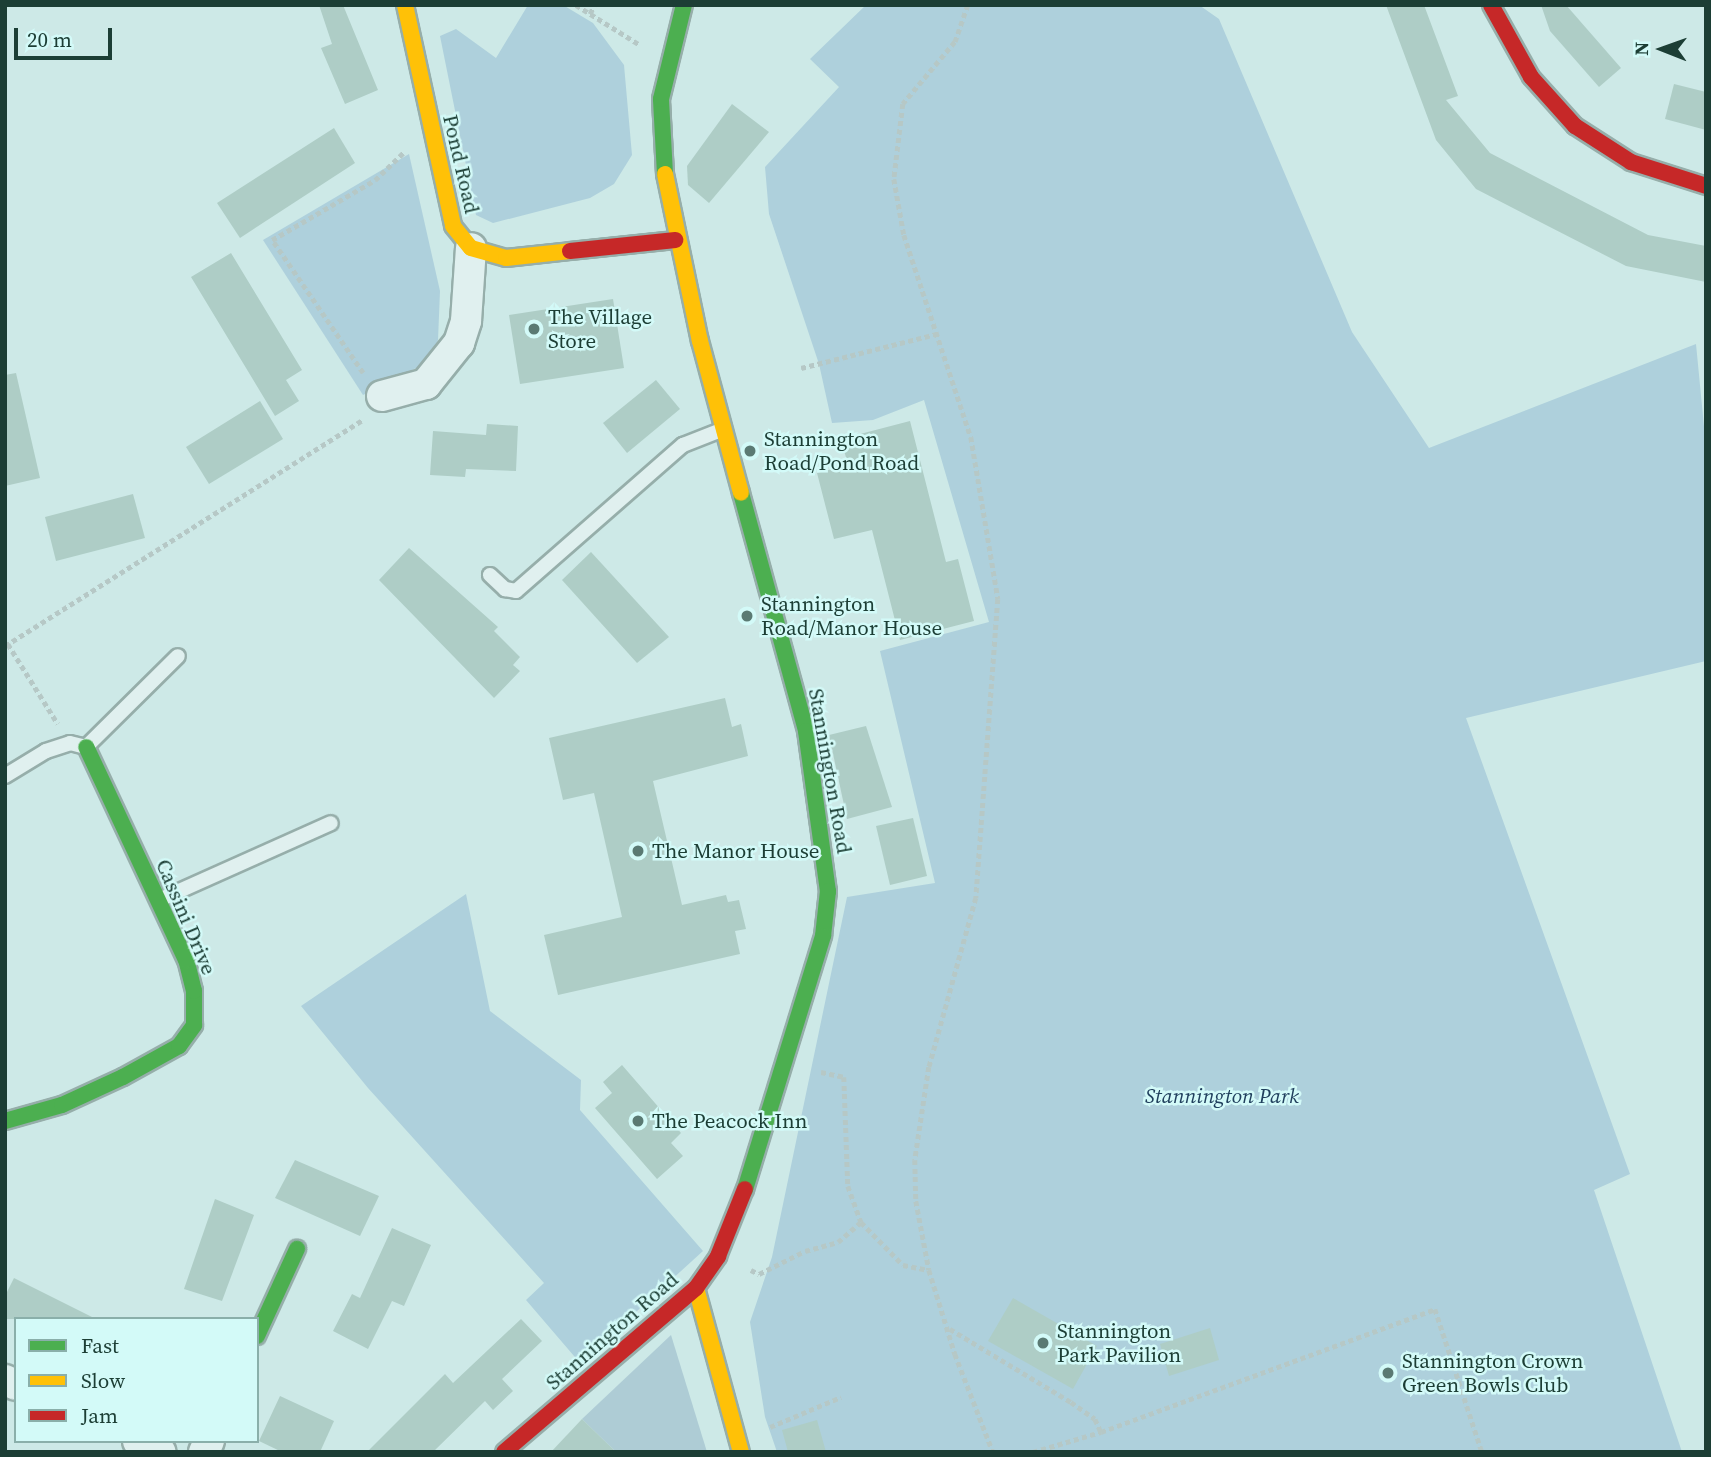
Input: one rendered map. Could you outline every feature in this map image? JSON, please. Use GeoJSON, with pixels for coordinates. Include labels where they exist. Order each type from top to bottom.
{"type":"FeatureCollection","features":[{"type":"Feature","properties":{"kind":"main road","name":"Pond Road"},"geometry":{"type":"LineString","coordinates":[[405,5],[453,226],[471,248]]}},
{"type":"Feature","properties":{"kind":"main road","name":"Stannington Road"},"geometry":{"type":"LineString","coordinates":[[504,1452],[696,1287],[718,1256],[734,1223],[788,1061],[823,936],[828,891],[806,731],[675,240],[661,150],[667,62],[684,5]]}},
{"type":"Feature","properties":{"kind":"main road"},"geometry":{"type":"LineString","coordinates":[[1490,5],[1531,77],[1575,126],[1631,162],[1706,186]]}},
{"type":"Feature","properties":{"kind":"main road"},"geometry":{"type":"LineString","coordinates":[[471,248],[506,258],[675,240]]}},
{"type":"Feature","properties":{"kind":"main road","name":"Cassini Drive"},"geometry":{"type":"LineString","coordinates":[[5,1121],[62,1105],[123,1077],[179,1046],[194,1025],[194,991],[186,960],[78,745]]}},
{"type":"Feature","properties":{"kind":"main road"},"geometry":{"type":"LineString","coordinates":[[259,1332],[297,1249]]}},
{"type":"Feature","properties":{"kind":"main road"},"geometry":{"type":"LineString","coordinates":[[696,1287],[739,1446]]}},
{"type":"Feature","properties":{"kind":"street"},"geometry":{"type":"LineString","coordinates":[[382,396],[426,384],[459,343],[466,321],[471,248]]}},
{"type":"Feature","properties":{"kind":"street"},"geometry":{"type":"LineString","coordinates":[[142,1443],[160,1452]]}},
{"type":"Feature","properties":{"kind":"lane"},"geometry":{"type":"LineString","coordinates":[[489,575],[505,589],[516,591],[682,445],[724,429]]}},
{"type":"Feature","properties":{"kind":"lane"},"geometry":{"type":"LineString","coordinates":[[5,776],[47,751],[78,745],[178,656]]}},
{"type":"Feature","properties":{"kind":"lane"},"geometry":{"type":"LineString","coordinates":[[158,901],[331,824]]}},
{"type":"Feature","properties":{"kind":"path"},"geometry":{"type":"LineString","coordinates":[[576,5],[667,62]]}},
{"type":"Feature","properties":{"kind":"path"},"geometry":{"type":"LineString","coordinates":[[590,14],[594,5]]}},
{"type":"Feature","properties":{"kind":"path"},"geometry":{"type":"LineString","coordinates":[[968,5],[955,42],[903,104],[894,178],[904,235],[971,437],[998,599],[976,898],[929,1066],[915,1160],[916,1201],[929,1270],[950,1328],[955,1354],[993,1452]]}},
{"type":"Feature","properties":{"kind":"path"},"geometry":{"type":"LineString","coordinates":[[78,745],[7,645],[349,431],[382,396],[337,341],[272,240],[375,180],[396,156],[433,141]]}},
{"type":"Feature","properties":{"kind":"path"},"geometry":{"type":"LineString","coordinates":[[801,368],[936,334]]}},
{"type":"Feature","properties":{"kind":"path"},"geometry":{"type":"LineString","coordinates":[[788,1061],[844,1077],[848,1186],[861,1223],[903,1265],[929,1270]]}},
{"type":"Feature","properties":{"kind":"path"},"geometry":{"type":"LineString","coordinates":[[718,1256],[759,1274],[805,1251],[838,1242],[861,1223]]}},
{"type":"Feature","properties":{"kind":"path"},"geometry":{"type":"LineString","coordinates":[[1033,1452],[1101,1432],[1435,1309],[1482,1452]]}},
{"type":"Feature","properties":{"kind":"path"},"geometry":{"type":"LineString","coordinates":[[950,1328],[1071,1402],[1095,1419],[1101,1432]]}},
{"type":"Feature","properties":{"kind":"path"},"geometry":{"type":"LineString","coordinates":[[739,1446],[841,1397]]}},
{"type":"Feature","properties":{"kind":"green space"},"geometry":{"type":"Polygon","coordinates":[[[528,5],[563,5],[593,23],[624,65],[632,155],[614,184],[590,198],[493,223],[476,215],[440,36],[456,29],[496,58],[528,5]]]}},
{"type":"Feature","properties":{"kind":"green space","name":"Stannington Park"},"geometry":{"type":"Polygon","coordinates":[[[866,5],[1199,5],[1219,19],[1352,332],[1429,448],[1696,344],[1706,447],[1706,661],[1466,718],[1630,1174],[1594,1190],[1682,1452],[777,1452],[765,1417],[750,1322],[772,1257],[847,897],[935,883],[880,651],[989,622],[924,400],[873,420],[832,423],[819,364],[769,214],[765,167],[839,87],[810,59],[866,5]]]}},
{"type":"Feature","properties":{"kind":"green space"},"geometry":{"type":"Polygon","coordinates":[[[409,154],[440,291],[438,340],[428,362],[363,395],[263,240],[409,154]]]}},
{"type":"Feature","properties":{"kind":"green space"},"geometry":{"type":"Polygon","coordinates":[[[466,894],[490,1011],[581,1080],[580,1110],[703,1251],[580,1363],[526,1300],[544,1283],[368,1088],[301,1006],[466,894]]]}},
{"type":"Feature","properties":{"kind":"shaded area"},"geometry":{"type":"Polygon","coordinates":[[[671,1335],[707,1452],[616,1452],[582,1419],[671,1335]]]}},
{"type":"Feature","properties":{"kind":"building"},"geometry":{"type":"Polygon","coordinates":[[[319,5],[343,5],[378,90],[345,104],[321,48],[332,44],[319,5]]]}},
{"type":"Feature","properties":{"kind":"building"},"geometry":{"type":"Polygon","coordinates":[[[1386,5],[1424,5],[1458,96],[1446,100],[1490,153],[1648,235],[1706,246],[1706,282],[1626,266],[1476,189],[1436,140],[1386,5]]]}},
{"type":"Feature","properties":{"kind":"building"},"geometry":{"type":"Polygon","coordinates":[[[1541,5],[1566,5],[1621,68],[1599,87],[1550,31],[1541,5]]]}},
{"type":"Feature","properties":{"kind":"building"},"geometry":{"type":"Polygon","coordinates":[[[1674,84],[1706,92],[1706,130],[1665,119],[1674,84]]]}},
{"type":"Feature","properties":{"kind":"building"},"geometry":{"type":"Polygon","coordinates":[[[732,104],[769,132],[709,203],[688,185],[687,166],[732,104]]]}},
{"type":"Feature","properties":{"kind":"building"},"geometry":{"type":"Polygon","coordinates":[[[334,128],[355,163],[240,238],[217,203],[334,128]]]}},
{"type":"Feature","properties":{"kind":"building"},"geometry":{"type":"Polygon","coordinates":[[[231,253],[302,370],[286,380],[299,401],[275,416],[191,277],[231,253]]]}},
{"type":"Feature","properties":{"kind":"building"},"geometry":{"type":"Polygon","coordinates":[[[613,299],[624,368],[520,384],[509,315],[613,299]]]}},
{"type":"Feature","properties":{"kind":"building"},"geometry":{"type":"Polygon","coordinates":[[[16,373],[40,478],[5,486],[5,375],[16,373]]]}},
{"type":"Feature","properties":{"kind":"building"},"geometry":{"type":"Polygon","coordinates":[[[656,380],[680,409],[627,453],[603,423],[656,380]]]}},
{"type":"Feature","properties":{"kind":"building"},"geometry":{"type":"Polygon","coordinates":[[[260,401],[283,439],[209,484],[186,447],[260,401]]]}},
{"type":"Feature","properties":{"kind":"building"},"geometry":{"type":"Polygon","coordinates":[[[910,421],[946,562],[958,559],[974,621],[900,640],[872,530],[834,539],[817,473],[848,465],[841,439],[910,421]]]}},
{"type":"Feature","properties":{"kind":"building"},"geometry":{"type":"Polygon","coordinates":[[[487,424],[518,426],[516,471],[466,469],[465,477],[430,475],[433,431],[486,435],[487,424]]]}},
{"type":"Feature","properties":{"kind":"building"},"geometry":{"type":"Polygon","coordinates":[[[133,494],[145,538],[56,561],[45,517],[133,494]]]}},
{"type":"Feature","properties":{"kind":"building"},"geometry":{"type":"Polygon","coordinates":[[[409,548],[498,627],[494,631],[520,657],[513,665],[520,671],[494,698],[379,580],[409,548]]]}},
{"type":"Feature","properties":{"kind":"building"},"geometry":{"type":"Polygon","coordinates":[[[591,552],[669,637],[637,663],[562,580],[591,552]]]}},
{"type":"Feature","properties":{"kind":"building","name":"The Manor House"},"geometry":{"type":"Polygon","coordinates":[[[725,698],[732,727],[741,724],[748,756],[653,781],[682,905],[726,895],[728,902],[739,900],[746,929],[735,931],[740,954],[558,995],[544,935],[622,917],[594,793],[563,800],[549,738],[725,698]]]}},
{"type":"Feature","properties":{"kind":"building"},"geometry":{"type":"Polygon","coordinates":[[[866,726],[892,807],[847,819],[829,735],[866,726]]]}},
{"type":"Feature","properties":{"kind":"building"},"geometry":{"type":"Polygon","coordinates":[[[913,818],[927,876],[890,885],[876,826],[913,818]]]}},
{"type":"Feature","properties":{"kind":"building","name":"The Peacock Inn"},"geometry":{"type":"Polygon","coordinates":[[[622,1065],[681,1133],[671,1143],[683,1156],[657,1179],[595,1108],[612,1093],[603,1082],[622,1065]]]}},
{"type":"Feature","properties":{"kind":"building"},"geometry":{"type":"Polygon","coordinates":[[[295,1160],[379,1196],[360,1236],[275,1198],[295,1160]]]}},
{"type":"Feature","properties":{"kind":"building"},"geometry":{"type":"Polygon","coordinates":[[[215,1199],[254,1215],[222,1301],[184,1289],[215,1199]]]}},
{"type":"Feature","properties":{"kind":"building"},"geometry":{"type":"Polygon","coordinates":[[[392,1228],[431,1245],[404,1306],[392,1301],[368,1349],[333,1331],[352,1294],[360,1298],[392,1228]]]}},
{"type":"Feature","properties":{"kind":"building"},"geometry":{"type":"Polygon","coordinates":[[[14,1278],[92,1317],[5,1319],[5,1296],[14,1278]]]}},
{"type":"Feature","properties":{"kind":"building","name":"Stannington Park Pavilion"},"geometry":{"type":"Polygon","coordinates":[[[1013,1298],[1097,1346],[1073,1389],[988,1341],[1013,1298]]]}},
{"type":"Feature","properties":{"kind":"building"},"geometry":{"type":"Polygon","coordinates":[[[521,1319],[542,1341],[502,1379],[513,1391],[493,1410],[485,1401],[433,1452],[367,1452],[445,1374],[453,1383],[521,1319]]]}},
{"type":"Feature","properties":{"kind":"building"},"geometry":{"type":"Polygon","coordinates":[[[1210,1328],[1219,1360],[1169,1376],[1160,1344],[1210,1328]]]}},
{"type":"Feature","properties":{"kind":"building"},"geometry":{"type":"Polygon","coordinates":[[[280,1396],[334,1421],[320,1452],[282,1452],[259,1441],[280,1396]]]}},
{"type":"Feature","properties":{"kind":"building"},"geometry":{"type":"Polygon","coordinates":[[[582,1419],[616,1452],[551,1452],[582,1419]]]}},
{"type":"Feature","properties":{"kind":"building"},"geometry":{"type":"Polygon","coordinates":[[[817,1420],[826,1452],[788,1452],[782,1430],[817,1420]]]}},
{"type":"Feature","properties":{"kind":"traffic: fast"},"geometry":{"type":"LineString","coordinates":[[665,174],[661,99],[684,5]]}},
{"type":"Feature","properties":{"kind":"traffic: fast"},"geometry":{"type":"LineString","coordinates":[[741,493],[806,731],[828,891],[823,936],[745,1189]]}},
{"type":"Feature","properties":{"kind":"traffic: fast"},"geometry":{"type":"LineString","coordinates":[[5,1121],[62,1105],[123,1077],[179,1046],[194,1025],[194,991],[186,960],[86,747]]}},
{"type":"Feature","properties":{"kind":"traffic: fast"},"geometry":{"type":"LineString","coordinates":[[259,1332],[297,1249]]}},
{"type":"Feature","properties":{"kind":"traffic: slow"},"geometry":{"type":"LineString","coordinates":[[405,5],[453,226],[471,248],[506,258],[570,251]]}},
{"type":"Feature","properties":{"kind":"traffic: slow"},"geometry":{"type":"LineString","coordinates":[[665,174],[700,341],[741,493]]}},
{"type":"Feature","properties":{"kind":"traffic: slow"},"geometry":{"type":"LineString","coordinates":[[696,1288],[741,1452]]}},
{"type":"Feature","properties":{"kind":"traffic: jam"},"geometry":{"type":"LineString","coordinates":[[1491,5],[1531,77],[1575,126],[1631,162],[1706,186]]}},
{"type":"Feature","properties":{"kind":"traffic: jam"},"geometry":{"type":"LineString","coordinates":[[570,251],[675,240]]}},
{"type":"Feature","properties":{"kind":"traffic: jam"},"geometry":{"type":"LineString","coordinates":[[504,1452],[696,1288],[718,1256],[745,1189]]}},
{"type":"Feature","properties":{"kind":"place","name":"The Village Store"},"geometry":{"type":"Point","coordinates":[534,329]}},
{"type":"Feature","properties":{"kind":"place","name":"Stannington Road/Pond Road"},"geometry":{"type":"Point","coordinates":[750,451]}},
{"type":"Feature","properties":{"kind":"place","name":"Stannington Road/Manor House"},"geometry":{"type":"Point","coordinates":[747,616]}},
{"type":"Feature","properties":{"kind":"place","name":"The Manor House"},"geometry":{"type":"Point","coordinates":[638,851]}},
{"type":"Feature","properties":{"kind":"place","name":"The Peacock Inn"},"geometry":{"type":"Point","coordinates":[638,1121]}},
{"type":"Feature","properties":{"kind":"place","name":"Stannington Park Pavilion"},"geometry":{"type":"Point","coordinates":[1043,1343]}},
{"type":"Feature","properties":{"kind":"place","name":"Stannington Crown Green Bowls Club"},"geometry":{"type":"Point","coordinates":[1388,1373]}}]}
